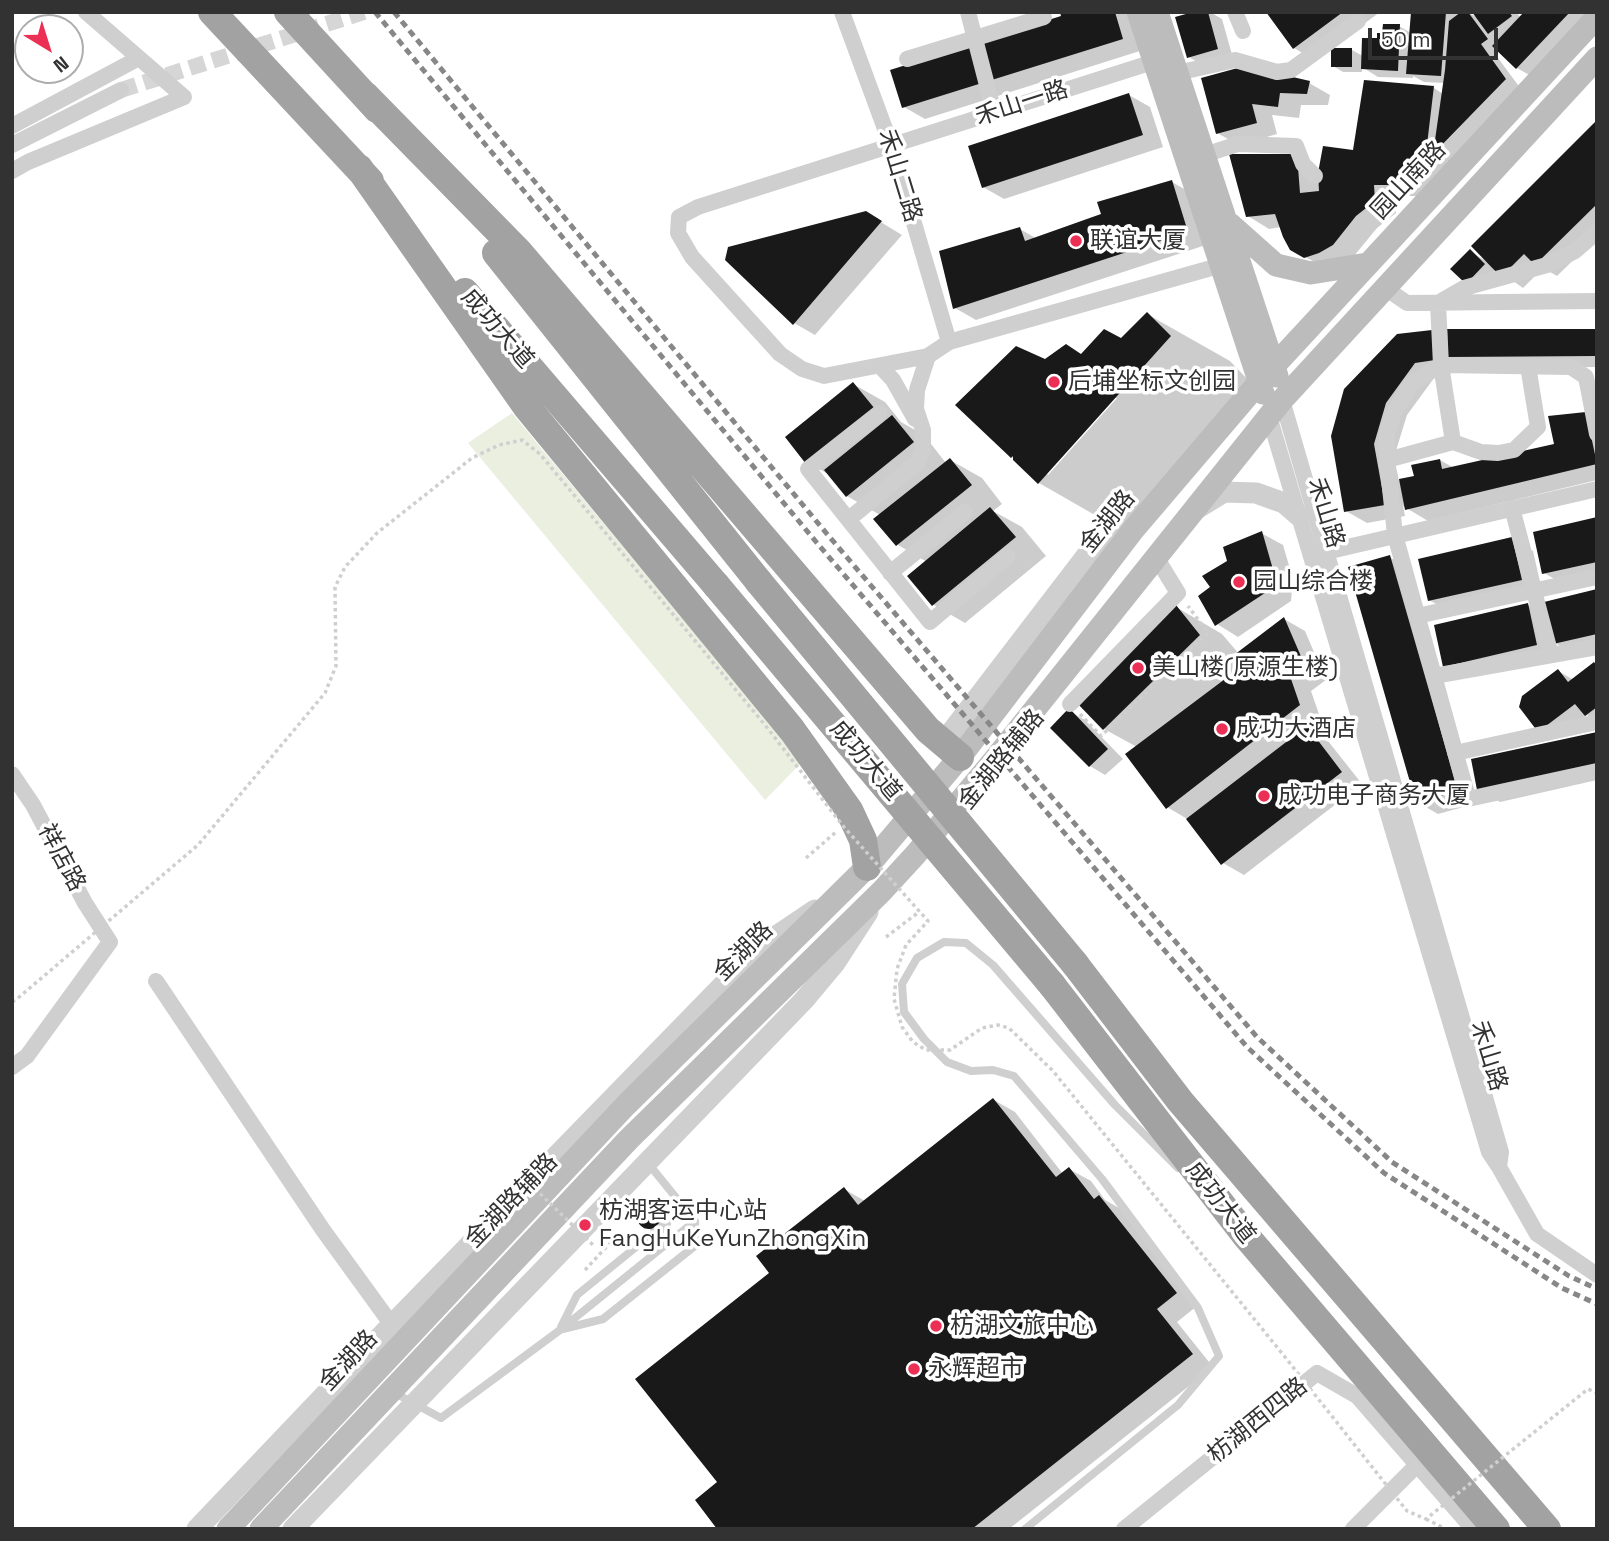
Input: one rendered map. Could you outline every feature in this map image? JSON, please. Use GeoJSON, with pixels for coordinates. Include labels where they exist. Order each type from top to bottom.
{"type":"FeatureCollection","features":[{"type":"Feature","properties":{"kind":"highway","name":"成功大道"},"geometry":{"type":"LineString","coordinates":[[212,12],[359,168],[716,585],[1052,985],[1246,1236],[1496,1529]]}},
{"type":"Feature","properties":{"kind":"highway","name":"成功大道"},"geometry":{"type":"LineString","coordinates":[[288,12],[302,23],[365,95],[496,253],[759,582],[1075,964],[1180,1101],[1547,1529]]}},
{"type":"Feature","properties":{"kind":"highway"},"geometry":{"type":"LineString","coordinates":[[365,95],[519,252],[919,719],[952,750]]}},
{"type":"Feature","properties":{"kind":"highway"},"geometry":{"type":"LineString","coordinates":[[359,168],[526,406],[792,730],[849,810],[863,840],[867,867]]}},
{"type":"Feature","properties":{"kind":"main road","name":"禾山路"},"geometry":{"type":"LineString","coordinates":[[1138,12],[1222,265],[1267,373]]}},
{"type":"Feature","properties":{"kind":"main road","name":"禾山路"},"geometry":{"type":"LineString","coordinates":[[1157,12],[1226,221],[1275,408]]}},
{"type":"Feature","properties":{"kind":"main road","name":"园山南路"},"geometry":{"type":"LineString","coordinates":[[1267,373],[1597,17]]}},
{"type":"Feature","properties":{"kind":"main road"},"geometry":{"type":"LineString","coordinates":[[1275,408],[1597,58]]}},
{"type":"Feature","properties":{"kind":"main road"},"geometry":{"type":"LineString","coordinates":[[1226,221],[1276,265],[1311,273],[1367,264]]}},
{"type":"Feature","properties":{"kind":"main road","name":"金湖路"},"geometry":{"type":"LineString","coordinates":[[228,1529],[626,1105],[867,867],[952,750],[1133,530],[1267,373]]}},
{"type":"Feature","properties":{"kind":"main road","name":"金湖路"},"geometry":{"type":"LineString","coordinates":[[261,1529],[629,1139],[916,854],[1275,408]]}},
{"type":"Feature","properties":{"kind":"street"},"geometry":{"type":"LineString","coordinates":[[12,171],[184,97],[86,12]]}},
{"type":"Feature","properties":{"kind":"street","name":"禾山二路"},"geometry":{"type":"LineString","coordinates":[[842,12],[891,145],[949,342]]}},
{"type":"Feature","properties":{"kind":"street"},"geometry":{"type":"LineString","coordinates":[[968,12],[995,113]]}},
{"type":"Feature","properties":{"kind":"street"},"geometry":{"type":"LineString","coordinates":[[1235,12],[1243,31]]}},
{"type":"Feature","properties":{"kind":"street"},"geometry":{"type":"LineString","coordinates":[[907,59],[1044,17]]}},
{"type":"Feature","properties":{"kind":"street"},"geometry":{"type":"LineString","coordinates":[[1177,73],[1235,60],[1277,72],[1292,70],[1358,20]]}},
{"type":"Feature","properties":{"kind":"street"},"geometry":{"type":"LineString","coordinates":[[12,126],[139,58]]}},
{"type":"Feature","properties":{"kind":"street","name":"禾山一路"},"geometry":{"type":"LineString","coordinates":[[880,366],[824,376],[802,369],[780,354],[692,257],[678,233],[679,217],[698,207],[1153,62]]}},
{"type":"Feature","properties":{"kind":"street"},"geometry":{"type":"LineString","coordinates":[[12,145],[121,90]]}},
{"type":"Feature","properties":{"kind":"street"},"geometry":{"type":"LineString","coordinates":[[1204,155],[1238,144],[1296,146],[1303,164],[1315,176]]}},
{"type":"Feature","properties":{"kind":"street"},"geometry":{"type":"LineString","coordinates":[[1438,303],[1464,288],[1547,265],[1575,251],[1597,232]]}},
{"type":"Feature","properties":{"kind":"street"},"geometry":{"type":"LineString","coordinates":[[880,366],[928,356],[949,342],[1222,265]]}},
{"type":"Feature","properties":{"kind":"street"},"geometry":{"type":"LineString","coordinates":[[1385,288],[1408,303],[1597,301]]}},
{"type":"Feature","properties":{"kind":"street"},"geometry":{"type":"LineString","coordinates":[[1438,303],[1441,365],[1453,442]]}},
{"type":"Feature","properties":{"kind":"street"},"geometry":{"type":"LineString","coordinates":[[849,519],[918,462],[923,449],[923,430],[916,409],[916,390],[928,356]]}},
{"type":"Feature","properties":{"kind":"street"},"geometry":{"type":"LineString","coordinates":[[1597,434],[1586,377],[1571,367],[1441,365],[1412,383],[1393,414],[1387,435],[1395,535],[1468,799],[1597,771]]}},
{"type":"Feature","properties":{"kind":"street"},"geometry":{"type":"LineString","coordinates":[[880,366],[893,380],[909,411],[923,430]]}},
{"type":"Feature","properties":{"kind":"street"},"geometry":{"type":"LineString","coordinates":[[1387,460],[1453,442],[1481,452],[1514,450],[1538,427],[1528,366]]}},
{"type":"Feature","properties":{"kind":"street","name":"禾山路"},"geometry":{"type":"LineString","coordinates":[[1275,408],[1299,516],[1496,1157]]}},
{"type":"Feature","properties":{"kind":"street","name":"禾山路"},"geometry":{"type":"LineString","coordinates":[[1275,408],[1326,552],[1496,1157]]}},
{"type":"Feature","properties":{"kind":"street"},"geometry":{"type":"LineString","coordinates":[[879,413],[808,469],[930,622],[1007,557]]}},
{"type":"Feature","properties":{"kind":"street"},"geometry":{"type":"LineString","coordinates":[[1326,552],[1597,489]]}},
{"type":"Feature","properties":{"kind":"street"},"geometry":{"type":"LineString","coordinates":[[1193,510],[1224,492],[1256,493],[1284,503],[1299,516]]}},
{"type":"Feature","properties":{"kind":"street"},"geometry":{"type":"LineString","coordinates":[[1512,508],[1551,655]]}},
{"type":"Feature","properties":{"kind":"street"},"geometry":{"type":"LineString","coordinates":[[890,573],[965,512]]}},
{"type":"Feature","properties":{"kind":"street"},"geometry":{"type":"LineString","coordinates":[[1070,704],[1178,593],[1156,557]]}},
{"type":"Feature","properties":{"kind":"street"},"geometry":{"type":"LineString","coordinates":[[1417,616],[1597,577]]}},
{"type":"Feature","properties":{"kind":"street"},"geometry":{"type":"LineString","coordinates":[[1434,676],[1597,647]]}},
{"type":"Feature","properties":{"kind":"street"},"geometry":{"type":"LineString","coordinates":[[1455,753],[1597,722]]}},
{"type":"Feature","properties":{"kind":"street","name":"祥店路"},"geometry":{"type":"LineString","coordinates":[[12,774],[33,805],[85,903],[110,942],[27,1056],[12,1067]]}},
{"type":"Feature","properties":{"kind":"street","name":"金湖路辅路"},"geometry":{"type":"LineString","coordinates":[[197,1529],[760,947],[842,891]]}},
{"type":"Feature","properties":{"kind":"street"},"geometry":{"type":"LineString","coordinates":[[293,1529],[804,1000],[835,963],[881,891]]}},
{"type":"Feature","properties":{"kind":"street"},"geometry":{"type":"LineString","coordinates":[[156,981],[323,1230],[392,1325]]}},
{"type":"Feature","properties":{"kind":"street"},"geometry":{"type":"LineString","coordinates":[[629,1139],[647,1161]]}},
{"type":"Feature","properties":{"kind":"street"},"geometry":{"type":"LineString","coordinates":[[1496,1157],[1537,1234],[1597,1275]]}},
{"type":"Feature","properties":{"kind":"street","name":"枋湖西四路"},"geometry":{"type":"LineString","coordinates":[[1124,1529],[1317,1373],[1357,1396],[1418,1464]]}},
{"type":"Feature","properties":{"kind":"street"},"geometry":{"type":"LineString","coordinates":[[1353,1529],[1418,1464],[1473,1529]]}},
{"type":"Feature","properties":{"kind":"lane"},"geometry":{"type":"LineString","coordinates":[[1026,1529],[1178,1405],[1219,1356],[1198,1308],[1102,1179],[1014,1076],[993,1070],[971,1071],[947,1062],[924,1039],[904,1012],[902,984],[917,958],[944,942],[966,943],[993,965],[1115,1105],[1180,1171]]}},
{"type":"Feature","properties":{"kind":"lane"},"geometry":{"type":"LineString","coordinates":[[560,1329],[603,1319],[696,1245],[695,1222],[647,1161]]}},
{"type":"Feature","properties":{"kind":"lane"},"geometry":{"type":"LineString","coordinates":[[1190,1180],[1246,1236]]}},
{"type":"Feature","properties":{"kind":"lane"},"geometry":{"type":"LineString","coordinates":[[560,1329],[577,1295],[684,1208]]}},
{"type":"Feature","properties":{"kind":"lane"},"geometry":{"type":"LineString","coordinates":[[391,1391],[441,1418],[560,1329],[695,1222]]}},
{"type":"Feature","properties":{"kind":"path"},"geometry":{"type":"LineString","coordinates":[[12,1002],[198,845],[325,693],[336,666],[335,587],[345,567],[377,533],[472,458],[499,445],[522,440],[540,454],[765,725],[843,826],[928,921],[906,945],[897,969],[894,999],[902,1027],[913,1042],[926,1051],[950,1050],[982,1028],[998,1025],[1009,1028],[1053,1071],[1407,1511],[1446,1529]]}},
{"type":"Feature","properties":{"kind":"path"},"geometry":{"type":"LineString","coordinates":[[1070,704],[1101,736],[1208,633],[1178,593]]}},
{"type":"Feature","properties":{"kind":"path"},"geometry":{"type":"LineString","coordinates":[[806,858],[843,826]]}},
{"type":"Feature","properties":{"kind":"path"},"geometry":{"type":"LineString","coordinates":[[886,937],[919,912]]}},
{"type":"Feature","properties":{"kind":"path"},"geometry":{"type":"LineString","coordinates":[[525,1179],[593,1245],[584,1254]]}},
{"type":"Feature","properties":{"kind":"path"},"geometry":{"type":"LineString","coordinates":[[584,1271],[611,1242]]}},
{"type":"Feature","properties":{"kind":"path"},"geometry":{"type":"LineString","coordinates":[[1426,1519],[1588,1389],[1597,1393]]}},
{"type":"Feature","properties":{"kind":"shaded area"},"geometry":{"type":"Polygon","coordinates":[[[512,413],[802,762],[765,800],[468,443],[512,413]]]}},
{"type":"Feature","properties":{"kind":"building"},"geometry":{"type":"Polygon","coordinates":[[[1060,12],[1115,12],[1123,39],[902,108],[890,70],[1061,16],[1060,12]]]}},
{"type":"Feature","properties":{"kind":"building"},"geometry":{"type":"Polygon","coordinates":[[[1193,12],[1208,12],[1218,49],[1187,58],[1175,17],[1193,12]]]}},
{"type":"Feature","properties":{"kind":"building"},"geometry":{"type":"Polygon","coordinates":[[[1266,12],[1343,12],[1293,49],[1266,12]]]}},
{"type":"Feature","properties":{"kind":"building"},"geometry":{"type":"Polygon","coordinates":[[[1411,12],[1446,12],[1441,76],[1406,74],[1411,12]]]}},
{"type":"Feature","properties":{"kind":"building"},"geometry":{"type":"Polygon","coordinates":[[[1461,12],[1468,12],[1488,39],[1481,44],[1506,79],[1433,154],[1449,21],[1461,12]]]}},
{"type":"Feature","properties":{"kind":"building"},"geometry":{"type":"Polygon","coordinates":[[[1472,12],[1509,12],[1512,16],[1488,34],[1472,12]]]}},
{"type":"Feature","properties":{"kind":"building"},"geometry":{"type":"Polygon","coordinates":[[[1524,12],[1570,12],[1516,69],[1492,46],[1524,12]]]}},
{"type":"Feature","properties":{"kind":"building"},"geometry":{"type":"Polygon","coordinates":[[[1383,24],[1400,24],[1398,71],[1361,69],[1362,38],[1377,38],[1377,33],[1382,33],[1383,24]]]}},
{"type":"Feature","properties":{"kind":"building"},"geometry":{"type":"Polygon","coordinates":[[[1331,48],[1352,48],[1352,67],[1331,67],[1331,48]]]}},
{"type":"Feature","properties":{"kind":"building"},"geometry":{"type":"Polygon","coordinates":[[[1245,66],[1310,81],[1307,94],[1280,93],[1278,107],[1252,104],[1257,123],[1216,134],[1201,78],[1245,66]]]}},
{"type":"Feature","properties":{"kind":"building"},"geometry":{"type":"Polygon","coordinates":[[[1364,80],[1434,86],[1426,153],[1395,185],[1374,185],[1375,201],[1356,216],[1333,245],[1304,258],[1290,250],[1275,214],[1246,217],[1229,154],[1297,154],[1300,193],[1319,191],[1318,173],[1323,146],[1353,150],[1364,80]]]}},
{"type":"Feature","properties":{"kind":"building"},"geometry":{"type":"Polygon","coordinates":[[[1129,93],[1143,135],[982,188],[968,146],[1129,93]]]}},
{"type":"Feature","properties":{"kind":"building"},"geometry":{"type":"Polygon","coordinates":[[[1597,120],[1597,204],[1535,265],[1524,254],[1501,277],[1471,246],[1597,120]]]}},
{"type":"Feature","properties":{"kind":"building"},"geometry":{"type":"Polygon","coordinates":[[[1172,180],[1188,232],[953,309],[939,251],[1020,227],[1025,241],[1101,214],[1097,202],[1172,180]]]}},
{"type":"Feature","properties":{"kind":"building"},"geometry":{"type":"Polygon","coordinates":[[[866,211],[882,221],[793,325],[725,260],[728,247],[866,211]]]}},
{"type":"Feature","properties":{"kind":"building"},"geometry":{"type":"Polygon","coordinates":[[[1470,249],[1485,264],[1466,284],[1450,269],[1470,249]]]}},
{"type":"Feature","properties":{"kind":"building","name":"后埔坐标文创园"},"geometry":{"type":"Polygon","coordinates":[[[1147,312],[1171,336],[1038,484],[1013,460],[1013,456],[1011,458],[955,405],[1016,346],[1045,359],[1066,344],[1081,354],[1104,329],[1121,338],[1147,312]]]}},
{"type":"Feature","properties":{"kind":"building"},"geometry":{"type":"Polygon","coordinates":[[[1447,329],[1597,329],[1597,356],[1448,357],[1447,329]]]}},
{"type":"Feature","properties":{"kind":"building"},"geometry":{"type":"Polygon","coordinates":[[[1432,330],[1435,360],[1415,363],[1386,403],[1374,444],[1385,505],[1344,512],[1331,436],[1344,389],[1397,334],[1432,330]]]}},
{"type":"Feature","properties":{"kind":"building"},"geometry":{"type":"Polygon","coordinates":[[[853,382],[875,409],[806,464],[785,437],[853,382]]]}},
{"type":"Feature","properties":{"kind":"building"},"geometry":{"type":"Polygon","coordinates":[[[1586,412],[1597,464],[1405,510],[1399,479],[1414,476],[1411,465],[1440,459],[1442,469],[1554,444],[1548,416],[1586,412]]]}},
{"type":"Feature","properties":{"kind":"building"},"geometry":{"type":"Polygon","coordinates":[[[892,415],[914,442],[846,497],[824,470],[892,415]]]}},
{"type":"Feature","properties":{"kind":"building"},"geometry":{"type":"Polygon","coordinates":[[[950,458],[972,485],[896,546],[873,519],[950,458]]]}},
{"type":"Feature","properties":{"kind":"building"},"geometry":{"type":"Polygon","coordinates":[[[990,507],[1016,537],[932,606],[907,576],[990,507]]]}},
{"type":"Feature","properties":{"kind":"building"},"geometry":{"type":"Polygon","coordinates":[[[1597,517],[1597,562],[1542,574],[1533,532],[1597,517]]]}},
{"type":"Feature","properties":{"kind":"building","name":"园山综合楼"},"geometry":{"type":"Polygon","coordinates":[[[1262,531],[1272,566],[1271,589],[1215,626],[1198,596],[1210,587],[1202,576],[1227,561],[1223,547],[1262,531]]]}},
{"type":"Feature","properties":{"kind":"building"},"geometry":{"type":"Polygon","coordinates":[[[1512,537],[1522,580],[1428,601],[1418,559],[1512,537]]]}},
{"type":"Feature","properties":{"kind":"building"},"geometry":{"type":"Polygon","coordinates":[[[1390,555],[1458,791],[1416,803],[1348,567],[1390,555]]]}},
{"type":"Feature","properties":{"kind":"building"},"geometry":{"type":"Polygon","coordinates":[[[1597,589],[1597,634],[1553,644],[1544,602],[1597,589]]]}},
{"type":"Feature","properties":{"kind":"building"},"geometry":{"type":"Polygon","coordinates":[[[1528,603],[1537,645],[1443,667],[1434,625],[1528,603]]]}},
{"type":"Feature","properties":{"kind":"building","name":"美山楼(原源生楼)"},"geometry":{"type":"Polygon","coordinates":[[[1176,605],[1200,635],[1103,730],[1076,702],[1176,605]]]}},
{"type":"Feature","properties":{"kind":"building"},"geometry":{"type":"Polygon","coordinates":[[[1284,617],[1306,668],[1291,679],[1300,705],[1166,809],[1125,754],[1237,670],[1234,655],[1284,617]]]}},
{"type":"Feature","properties":{"kind":"building"},"geometry":{"type":"Polygon","coordinates":[[[1594,662],[1597,666],[1597,707],[1585,716],[1575,704],[1538,732],[1519,707],[1522,696],[1558,669],[1568,682],[1594,662]]]}},
{"type":"Feature","properties":{"kind":"building"},"geometry":{"type":"Polygon","coordinates":[[[1069,708],[1108,749],[1089,767],[1050,728],[1069,708]]]}},
{"type":"Feature","properties":{"kind":"building","name":"成功电子商务大厦"},"geometry":{"type":"Polygon","coordinates":[[[1307,726],[1342,772],[1221,865],[1186,819],[1307,726]]]}},
{"type":"Feature","properties":{"kind":"building"},"geometry":{"type":"Polygon","coordinates":[[[1597,732],[1597,764],[1477,790],[1471,759],[1597,732]]]}},
{"type":"Feature","properties":{"kind":"building","name":"枋湖文旅中心"},"geometry":{"type":"Polygon","coordinates":[[[993,1098],[1056,1177],[1069,1167],[1094,1199],[1099,1195],[1177,1293],[1157,1309],[1193,1354],[972,1529],[717,1529],[695,1500],[717,1482],[635,1379],[769,1273],[756,1256],[844,1187],[858,1205],[993,1098]]]}},
{"type":"Feature","properties":{"kind":"building"},"geometry":{"type":"Polygon","coordinates":[[[649,1205],[660,1212],[661,1217],[654,1228],[649,1229],[638,1222],[637,1217],[644,1206],[649,1205]]]}},
{"type":"Feature","properties":{"kind":"tunnel"},"geometry":{"type":"LineString","coordinates":[[121,90],[364,12]]}},
{"type":"Feature","properties":{"kind":"railway"},"geometry":{"type":"LineString","coordinates":[[375,12],[817,543],[1247,1047],[1384,1173],[1562,1288],[1597,1304]]}},
{"type":"Feature","properties":{"kind":"railway"},"geometry":{"type":"LineString","coordinates":[[394,12],[827,534],[1257,1037],[1392,1162],[1569,1276],[1597,1289]]}},
{"type":"Feature","properties":{"kind":"place","name":"联谊大厦"},"geometry":{"type":"Point","coordinates":[1076,241]}},
{"type":"Feature","properties":{"kind":"place","name":"后埔坐标文创园"},"geometry":{"type":"Point","coordinates":[1054,382]}},
{"type":"Feature","properties":{"kind":"place","name":"园山综合楼"},"geometry":{"type":"Point","coordinates":[1239,582]}},
{"type":"Feature","properties":{"kind":"place","name":"美山楼(原源生楼)"},"geometry":{"type":"Point","coordinates":[1138,668]}},
{"type":"Feature","properties":{"kind":"place","name":"成功大酒店"},"geometry":{"type":"Point","coordinates":[1222,729]}},
{"type":"Feature","properties":{"kind":"place","name":"成功电子商务大厦"},"geometry":{"type":"Point","coordinates":[1264,796]}},
{"type":"Feature","properties":{"kind":"place","name":"枋湖客运中心站 FangHuKeYunZhongXin"},"geometry":{"type":"Point","coordinates":[585,1225]}},
{"type":"Feature","properties":{"kind":"place","name":"枋湖文旅中心"},"geometry":{"type":"Point","coordinates":[936,1326]}},
{"type":"Feature","properties":{"kind":"place","name":"永辉超市"},"geometry":{"type":"Point","coordinates":[914,1369]}}]}
